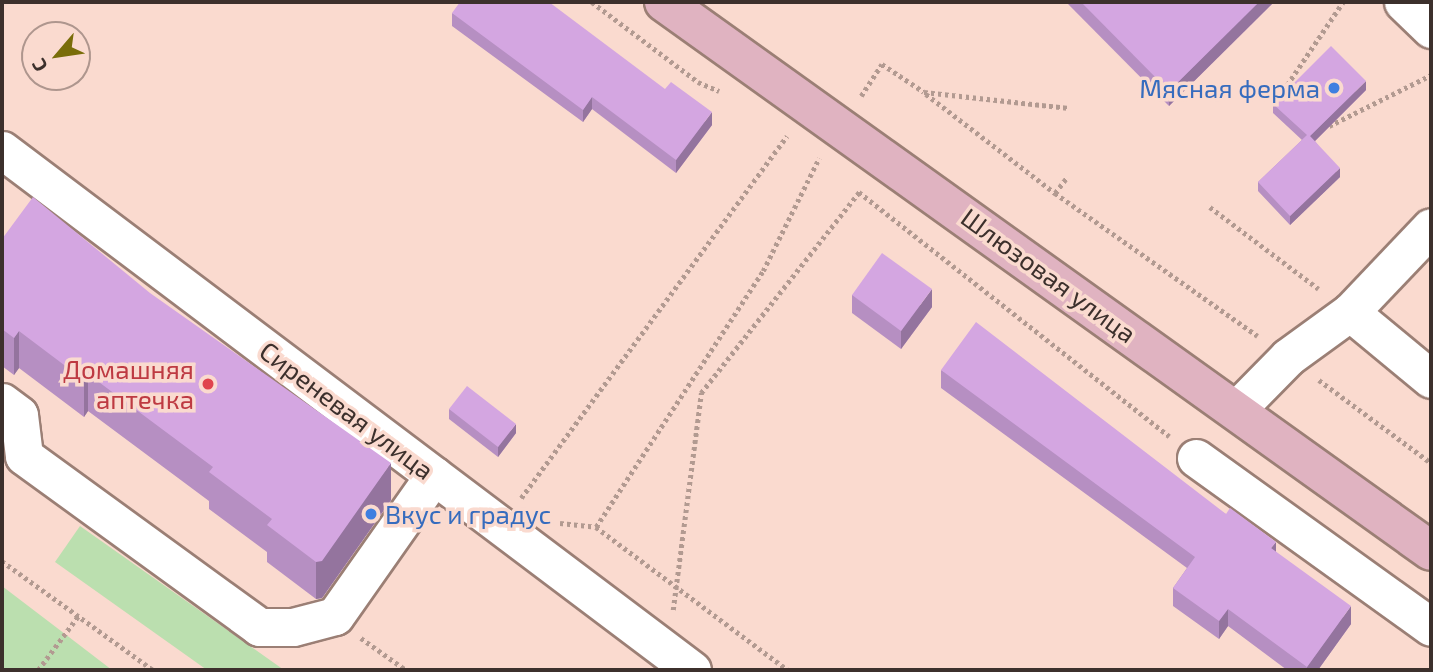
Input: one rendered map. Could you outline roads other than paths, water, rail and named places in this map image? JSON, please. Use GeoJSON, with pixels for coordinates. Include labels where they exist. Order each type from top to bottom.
{"type":"FeatureCollection","features":[{"type":"Feature","properties":{"kind":"main road","name":"Шлюзовая улица"},"geometry":{"type":"LineString","coordinates":[[664,2],[1431,551]]}},
{"type":"Feature","properties":{"kind":"street"},"geometry":{"type":"LineString","coordinates":[[1403,2],[1431,29]]}},
{"type":"Feature","properties":{"kind":"street","name":"Сиреневая улица"},"geometry":{"type":"LineString","coordinates":[[4,156],[434,475],[668,663]]}},
{"type":"Feature","properties":{"kind":"street"},"geometry":{"type":"LineString","coordinates":[[1236,410],[1288,357],[1350,312],[1431,227]]}},
{"type":"Feature","properties":{"kind":"street"},"geometry":{"type":"LineString","coordinates":[[1350,312],[1431,379]]}},
{"type":"Feature","properties":{"kind":"street"},"geometry":{"type":"LineString","coordinates":[[2,402],[19,415],[24,456],[259,628],[293,627],[335,616],[434,475]]}},
{"type":"Feature","properties":{"kind":"street"},"geometry":{"type":"LineString","coordinates":[[1196,458],[1431,627]]}},
{"type":"Feature","properties":{"kind":"place","name":"Мясная ферма"},"geometry":{"type":"Point","coordinates":[1334,88]}},
{"type":"Feature","properties":{"kind":"place","name":"Домашняя аптечка"},"geometry":{"type":"Point","coordinates":[208,384]}},
{"type":"Feature","properties":{"kind":"place","name":"Вкус и градус"},"geometry":{"type":"Point","coordinates":[371,514]}}]}
